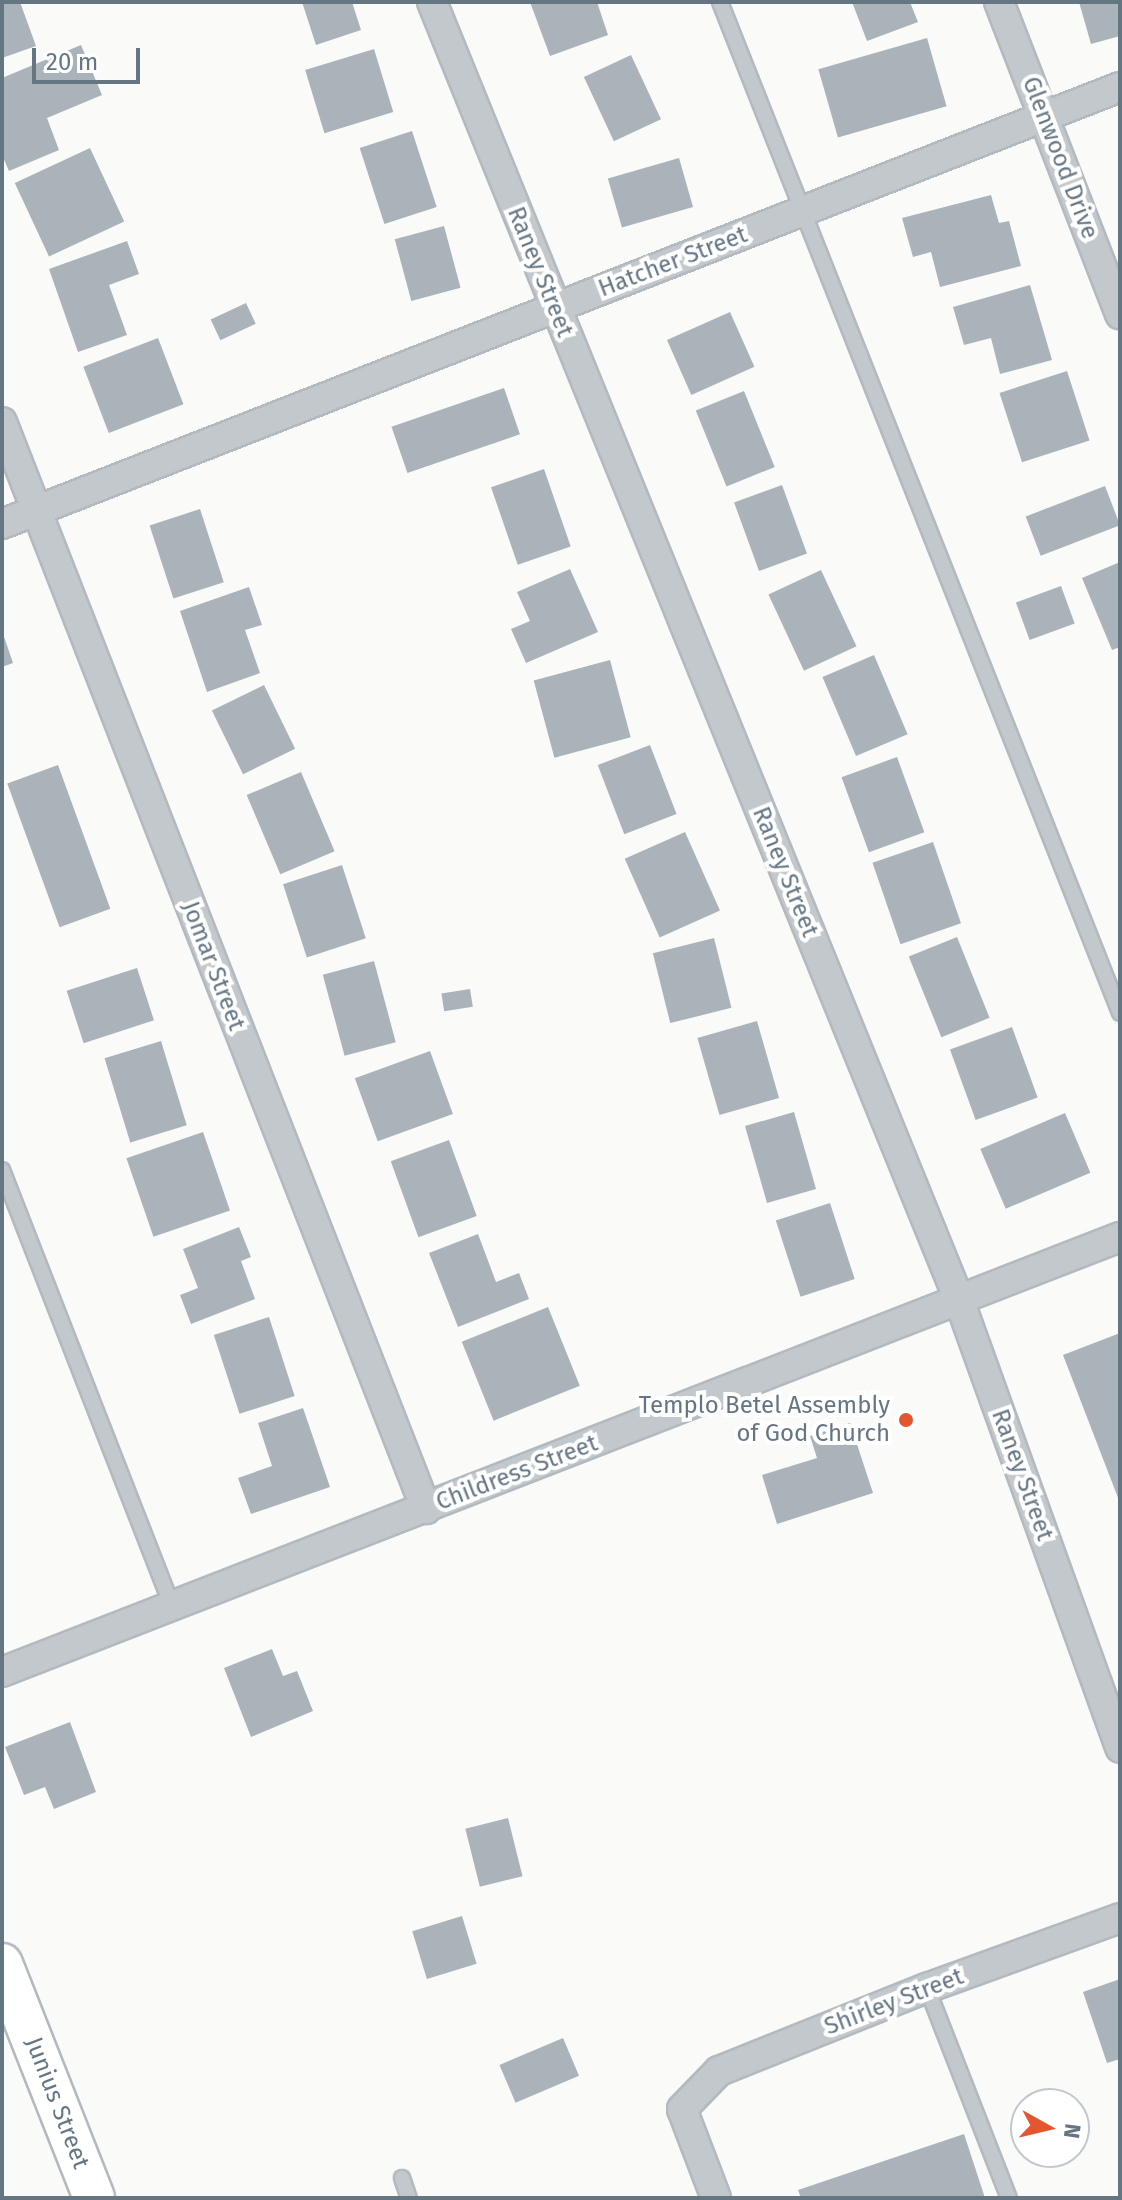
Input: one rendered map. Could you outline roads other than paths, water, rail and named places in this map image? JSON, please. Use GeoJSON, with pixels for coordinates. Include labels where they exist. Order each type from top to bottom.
{"type":"FeatureCollection","features":[{"type":"Feature","properties":{"kind":"street","name":"Raney Street"},"geometry":{"type":"LineString","coordinates":[[432,2],[959,1300],[1120,1748]]}},
{"type":"Feature","properties":{"kind":"street","name":"Glenwood Drive"},"geometry":{"type":"LineString","coordinates":[[999,2],[1120,314]]}},
{"type":"Feature","properties":{"kind":"street","name":"Hatcher Street"},"geometry":{"type":"LineString","coordinates":[[2,524],[1120,87]]}},
{"type":"Feature","properties":{"kind":"street","name":"Jomar Street"},"geometry":{"type":"LineString","coordinates":[[2,422],[426,1509]]}},
{"type":"Feature","properties":{"kind":"street","name":"Childress Street"},"geometry":{"type":"LineString","coordinates":[[2,1672],[1120,1237]]}},
{"type":"Feature","properties":{"kind":"street","name":"Shirley Street"},"geometry":{"type":"LineString","coordinates":[[716,2198],[682,2109],[719,2071],[927,1988],[1120,1918]]}},
{"type":"Feature","properties":{"kind":"street","name":"Junius Street"},"geometry":{"type":"LineString","coordinates":[[2,1964],[94,2198]]}},
{"type":"Feature","properties":{"kind":"lane"},"geometry":{"type":"LineString","coordinates":[[720,2],[1120,1013]]}},
{"type":"Feature","properties":{"kind":"lane"},"geometry":{"type":"LineString","coordinates":[[2,1170],[173,1608]]}},
{"type":"Feature","properties":{"kind":"lane"},"geometry":{"type":"LineString","coordinates":[[927,1988],[1009,2198]]}},
{"type":"Feature","properties":{"kind":"lane"},"geometry":{"type":"LineString","coordinates":[[402,2178],[409,2198]]}},
{"type":"Feature","properties":{"kind":"place","name":"Templo Betel Assembly of God Church"},"geometry":{"type":"Point","coordinates":[906,1420]}}]}
